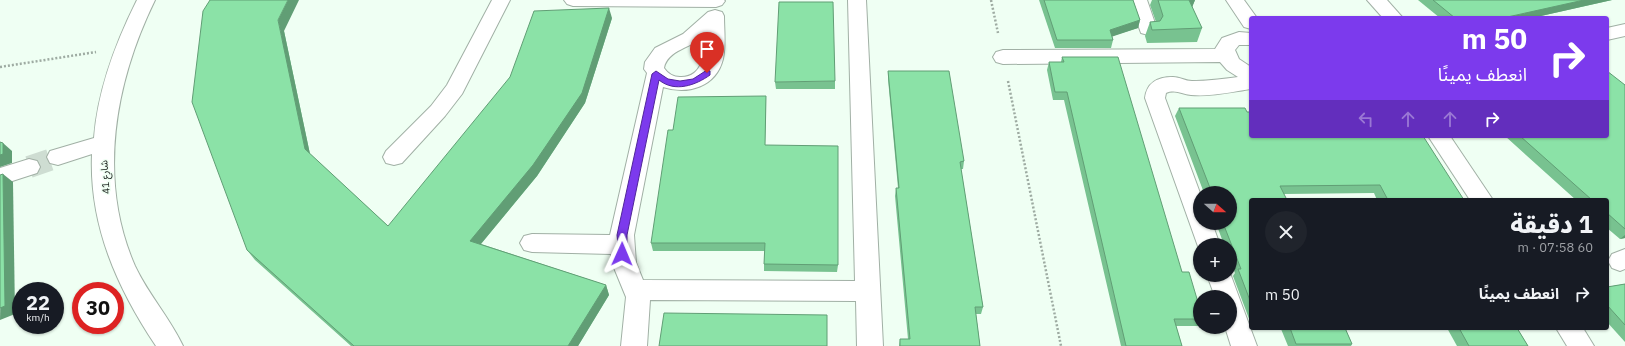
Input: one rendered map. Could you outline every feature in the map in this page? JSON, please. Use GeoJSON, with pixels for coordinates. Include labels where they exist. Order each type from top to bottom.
{"type":"FeatureCollection","features":[{"type":"Feature","properties":{"kind":"street","name":"شارع 41"},"geometry":{"type":"LineString","coordinates":[[146,0],[124,47],[108,106],[103,143],[106,197],[110,225],[118,253],[152,322],[170,346]]}},
{"type":"Feature","properties":{"kind":"street"},"geometry":{"type":"LineString","coordinates":[[394,157],[438,111],[455,89],[501,0]]}},
{"type":"Feature","properties":{"kind":"street"},"geometry":{"type":"LineString","coordinates":[[573,0],[716,6]]}},
{"type":"Feature","properties":{"kind":"street"},"geometry":{"type":"LineString","coordinates":[[857,0],[870,346]]}},
{"type":"Feature","properties":{"kind":"street"},"geometry":{"type":"LineString","coordinates":[[1138,0],[1148,29]]}},
{"type":"Feature","properties":{"kind":"street"},"geometry":{"type":"LineString","coordinates":[[1235,0],[1249,20]]}},
{"type":"Feature","properties":{"kind":"street"},"geometry":{"type":"LineString","coordinates":[[1376,0],[1392,16]]}},
{"type":"Feature","properties":{"kind":"street"},"geometry":{"type":"LineString","coordinates":[[656,74],[666,81],[680,84],[695,82],[707,73],[714,57],[716,6]]}},
{"type":"Feature","properties":{"kind":"street"},"geometry":{"type":"LineString","coordinates":[[634,346],[638,304],[636,290],[626,272],[622,245],[656,74],[654,63],[662,52],[690,38],[716,6]]}},
{"type":"Feature","properties":{"kind":"street"},"geometry":{"type":"LineString","coordinates":[[1609,34],[1625,30]]}},
{"type":"Feature","properties":{"kind":"street"},"geometry":{"type":"LineString","coordinates":[[1249,39],[1237,38],[1226,45],[1225,50],[1226,55],[1235,66],[1249,75]]}},
{"type":"Feature","properties":{"kind":"street"},"geometry":{"type":"LineString","coordinates":[[1003,57],[1226,55]]}},
{"type":"Feature","properties":{"kind":"street"},"geometry":{"type":"LineString","coordinates":[[1193,204],[1155,98],[1156,89],[1160,86],[1187,80],[1249,76]]}},
{"type":"Feature","properties":{"kind":"street"},"geometry":{"type":"LineString","coordinates":[[1174,84],[1190,88],[1215,87],[1249,82]]}},
{"type":"Feature","properties":{"kind":"street"},"geometry":{"type":"LineString","coordinates":[[1440,138],[1481,198]]}},
{"type":"Feature","properties":{"kind":"street"},"geometry":{"type":"LineString","coordinates":[[58,158],[103,143]]}},
{"type":"Feature","properties":{"kind":"street"},"geometry":{"type":"LineString","coordinates":[[0,177],[30,167]]}},
{"type":"Feature","properties":{"kind":"street"},"geometry":{"type":"LineString","coordinates":[[532,243],[622,245]]}},
{"type":"Feature","properties":{"kind":"street"},"geometry":{"type":"LineString","coordinates":[[636,290],[868,291]]}},
{"type":"Feature","properties":{"kind":"street"},"geometry":{"type":"LineString","coordinates":[[1237,326],[1244,346]]}},
{"type":"Feature","properties":{"kind":"street"},"geometry":{"type":"LineString","coordinates":[[1570,330],[1581,346]]}},
{"type":"Feature","properties":{"kind":"path"},"geometry":{"type":"LineString","coordinates":[[991,0],[1061,346]]}},
{"type":"Feature","properties":{"kind":"path"},"geometry":{"type":"LineString","coordinates":[[0,67],[124,47]]}},
{"type":"Feature","properties":{"kind":"building"},"geometry":{"type":"Polygon","coordinates":[[[210,0],[288,0],[278,20],[305,149],[388,226],[510,77],[534,11],[609,8],[582,93],[533,165],[470,241],[606,285],[568,346],[354,346],[247,250],[192,102],[203,11],[210,0]]]}},
{"type":"Feature","properties":{"kind":"building"},"geometry":{"type":"Polygon","coordinates":[[[1044,0],[1133,0],[1140,20],[1110,30],[1113,40],[1057,40],[1044,0]]]}},
{"type":"Feature","properties":{"kind":"building"},"geometry":{"type":"Polygon","coordinates":[[[1158,0],[1189,0],[1202,28],[1152,30],[1150,22],[1160,21],[1163,16],[1158,0]]]}},
{"type":"Feature","properties":{"kind":"building"},"geometry":{"type":"Polygon","coordinates":[[[1433,0],[1584,0],[1512,16],[1453,16],[1433,0]]]}},
{"type":"Feature","properties":{"kind":"building"},"geometry":{"type":"Polygon","coordinates":[[[779,2],[833,2],[835,81],[775,82],[779,2]]]}},
{"type":"Feature","properties":{"kind":"building"},"geometry":{"type":"Polygon","coordinates":[[[1062,57],[1118,57],[1182,272],[1189,272],[1194,290],[1193,290],[1193,319],[1174,319],[1182,346],[1126,346],[1067,92],[1055,92],[1049,62],[1064,62],[1062,57]]]}},
{"type":"Feature","properties":{"kind":"building"},"geometry":{"type":"Polygon","coordinates":[[[888,71],[949,71],[964,161],[960,162],[983,307],[975,307],[980,346],[900,346],[900,339],[910,339],[896,188],[899,188],[888,71]]]}},
{"type":"Feature","properties":{"kind":"building"},"geometry":{"type":"Polygon","coordinates":[[[1609,73],[1625,85],[1625,229],[1609,215],[1609,198],[1590,198],[1522,138],[1609,138],[1609,73]]]}},
{"type":"Feature","properties":{"kind":"building"},"geometry":{"type":"Polygon","coordinates":[[[766,96],[765,145],[838,146],[838,265],[764,264],[765,243],[651,243],[668,130],[673,130],[678,97],[766,96]]]}},
{"type":"Feature","properties":{"kind":"building"},"geometry":{"type":"Polygon","coordinates":[[[1179,108],[1245,108],[1247,112],[1249,112],[1249,138],[1424,138],[1463,198],[1387,198],[1380,185],[1280,186],[1286,198],[1249,198],[1249,298],[1238,269],[1241,269],[1237,259],[1237,238],[1229,238],[1226,230],[1237,230],[1237,186],[1209,186],[1179,108]]]}},
{"type":"Feature","properties":{"kind":"building"},"geometry":{"type":"Polygon","coordinates":[[[0,142],[3,143],[3,154],[0,155],[0,142]]]}},
{"type":"Feature","properties":{"kind":"building"},"geometry":{"type":"Polygon","coordinates":[[[3,174],[5,306],[0,308],[0,175],[3,174]]]}},
{"type":"Feature","properties":{"kind":"building"},"geometry":{"type":"Polygon","coordinates":[[[1625,284],[1625,325],[1609,307],[1609,287],[1625,284]]]}},
{"type":"Feature","properties":{"kind":"building"},"geometry":{"type":"Polygon","coordinates":[[[664,313],[827,315],[827,346],[659,346],[664,313]]]}},
{"type":"Feature","properties":{"kind":"building"},"geometry":{"type":"Polygon","coordinates":[[[1291,330],[1346,330],[1352,344],[1296,344],[1291,330]]]}},
{"type":"Feature","properties":{"kind":"building"},"geometry":{"type":"Polygon","coordinates":[[[1460,330],[1518,330],[1528,346],[1469,346],[1460,330]]]}},
{"type":"Feature","properties":{"kind":"tunnel"},"geometry":{"type":"LineString","coordinates":[[29,167],[58,157]]}},
{"type":"Feature","properties":{"kind":"route"},"geometry":{"type":"LineString","coordinates":[[622,254],[622,235],[656,74],[666,81],[680,84],[695,82],[707,73]]}}]}
